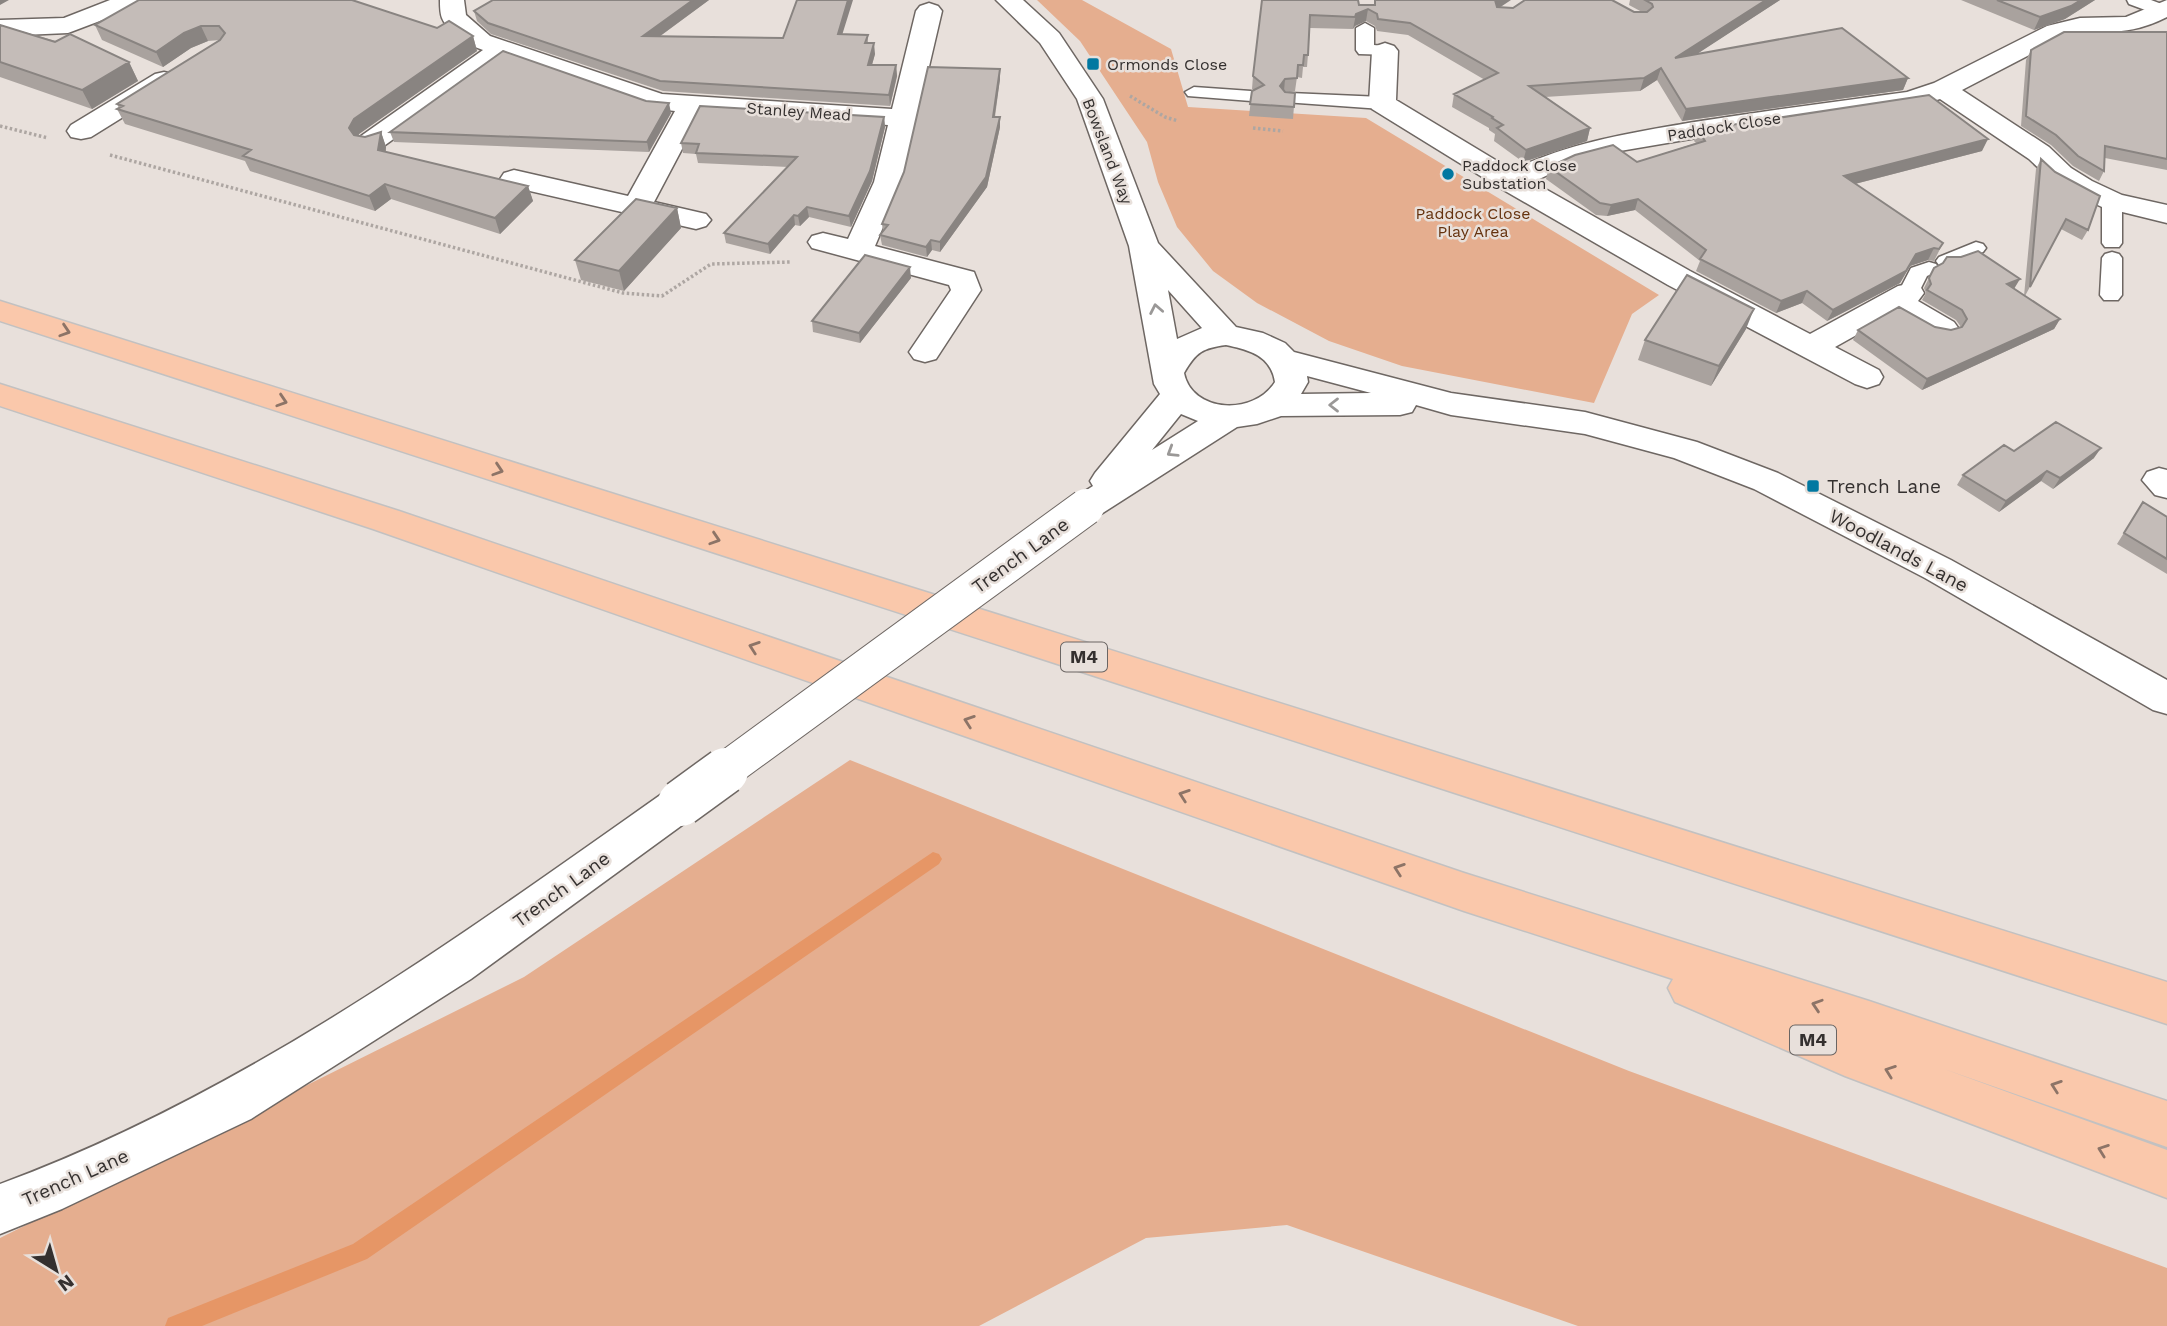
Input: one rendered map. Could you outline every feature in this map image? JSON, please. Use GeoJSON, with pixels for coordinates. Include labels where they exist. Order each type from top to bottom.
{"type":"FeatureCollection","features":[{"type":"Feature","properties":{"kind":"highway","name":"M4"},"geometry":{"type":"LineString","coordinates":[[0,311],[2167,1003]]}},
{"type":"Feature","properties":{"kind":"highway","name":"M4"},"geometry":{"type":"LineString","coordinates":[[0,395],[386,520],[1464,891],[1856,1018],[2167,1124]]}},
{"type":"Feature","properties":{"kind":"highway","name":"M4"},"geometry":{"type":"LineString","coordinates":[[1464,891],[1862,1060],[2167,1174]]}},
{"type":"Feature","properties":{"kind":"street"},"geometry":{"type":"LineString","coordinates":[[0,28],[77,34],[133,0]]}},
{"type":"Feature","properties":{"kind":"street","name":"Stanley Mead"},"geometry":{"type":"LineString","coordinates":[[452,0],[454,17],[462,27],[481,41],[659,102],[905,118]]}},
{"type":"Feature","properties":{"kind":"street","name":"Bowsland Way"},"geometry":{"type":"LineString","coordinates":[[1008,0],[1050,38],[1090,99],[1144,246],[1173,384]]}},
{"type":"Feature","properties":{"kind":"street","name":"Paddock Close"},"geometry":{"type":"LineString","coordinates":[[1510,182],[1561,158],[1619,143],[1732,124],[1911,100],[1943,89],[2056,31],[2131,13],[2164,9]]}},
{"type":"Feature","properties":{"kind":"street"},"geometry":{"type":"LineString","coordinates":[[858,250],[888,182],[929,11]]}},
{"type":"Feature","properties":{"kind":"street"},"geometry":{"type":"LineString","coordinates":[[2131,13],[2145,47]]}},
{"type":"Feature","properties":{"kind":"street"},"geometry":{"type":"LineString","coordinates":[[371,142],[502,48]]}},
{"type":"Feature","properties":{"kind":"street"},"geometry":{"type":"LineString","coordinates":[[1385,51],[1382,103],[1510,182],[1679,278],[1867,377]]}},
{"type":"Feature","properties":{"kind":"street"},"geometry":{"type":"LineString","coordinates":[[70,136],[163,72]]}},
{"type":"Feature","properties":{"kind":"street"},"geometry":{"type":"LineString","coordinates":[[1943,89],[2039,153],[2062,174],[2112,201],[2167,214]]}},
{"type":"Feature","properties":{"kind":"street"},"geometry":{"type":"LineString","coordinates":[[637,206],[692,104]]}},
{"type":"Feature","properties":{"kind":"street"},"geometry":{"type":"LineString","coordinates":[[514,178],[696,220]]}},
{"type":"Feature","properties":{"kind":"street"},"geometry":{"type":"LineString","coordinates":[[823,242],[963,279],[966,290],[925,352]]}},
{"type":"Feature","properties":{"kind":"street","name":"Bowsland Way"},"geometry":{"type":"LineString","coordinates":[[1144,246],[1226,335]]}},
{"type":"Feature","properties":{"kind":"street"},"geometry":{"type":"LineString","coordinates":[[1812,346],[1903,297],[1943,329]]}},
{"type":"Feature","properties":{"kind":"street"},"geometry":{"type":"LineString","coordinates":[[1226,335],[1261,342],[1286,360],[1292,372],[1292,384],[1287,395],[1276,405],[1247,415],[1210,413],[1191,406],[1173,384],[1171,361],[1179,351],[1208,337],[1226,335]]}},
{"type":"Feature","properties":{"kind":"street","name":"Woodlands Lane"},"geometry":{"type":"LineString","coordinates":[[1286,360],[1451,404],[1585,423],[1685,450],[1766,481],[1938,569],[2167,699]]}},
{"type":"Feature","properties":{"kind":"street","name":"Trench Lane"},"geometry":{"type":"LineString","coordinates":[[1086,507],[1173,384]]}},
{"type":"Feature","properties":{"kind":"street","name":"Woodlands Lane"},"geometry":{"type":"LineString","coordinates":[[1276,405],[1451,404]]}},
{"type":"Feature","properties":{"kind":"street","name":"Trench Lane"},"geometry":{"type":"LineString","coordinates":[[0,1209],[45,1192],[234,1103],[455,965],[1086,507],[1230,416]]}},
{"type":"Feature","properties":{"kind":"lane"},"geometry":{"type":"LineString","coordinates":[[1365,28],[1365,50],[1385,51]]}},
{"type":"Feature","properties":{"kind":"lane"},"geometry":{"type":"LineString","coordinates":[[1194,92],[1251,96]]}},
{"type":"Feature","properties":{"kind":"lane"},"geometry":{"type":"LineString","coordinates":[[1290,98],[1382,103]]}},
{"type":"Feature","properties":{"kind":"lane"},"geometry":{"type":"LineString","coordinates":[[2111,295],[2112,201]]}},
{"type":"Feature","properties":{"kind":"lane"},"geometry":{"type":"LineString","coordinates":[[1903,297],[1918,272],[1976,248]]}},
{"type":"Feature","properties":{"kind":"path"},"geometry":{"type":"LineString","coordinates":[[0,126],[70,136]]}},
{"type":"Feature","properties":{"kind":"path"},"geometry":{"type":"LineString","coordinates":[[100,152],[623,293],[662,296],[711,264],[809,262],[823,242]]}},
{"type":"Feature","properties":{"kind":"green space","name":"Paddock Close Play Area"},"geometry":{"type":"Polygon","coordinates":[[[1037,0],[1082,0],[1171,49],[1188,107],[1366,118],[1659,295],[1632,314],[1594,403],[1402,366],[1329,341],[1257,303],[1213,271],[1177,227],[1158,182],[1147,142],[1080,41],[1037,0]]]}},
{"type":"Feature","properties":{"kind":"green space"},"geometry":{"type":"Polygon","coordinates":[[[850,760],[1629,1071],[2167,1268],[2167,1326],[1578,1326],[1287,1225],[1146,1238],[979,1326],[0,1326],[0,1238],[524,977],[850,760]]]}},
{"type":"Feature","properties":{"kind":"building"},"geometry":{"type":"Polygon","coordinates":[[[139,0],[352,0],[437,28],[449,21],[473,36],[354,119],[349,128],[354,135],[365,137],[381,132],[378,150],[528,186],[495,218],[385,184],[369,196],[243,156],[251,150],[117,109],[123,106],[117,104],[220,40],[225,33],[219,26],[201,26],[184,33],[156,52],[95,25],[139,0]]]}},
{"type":"Feature","properties":{"kind":"building"},"geometry":{"type":"Polygon","coordinates":[[[493,0],[693,0],[643,36],[783,38],[797,0],[848,0],[838,34],[868,35],[865,43],[874,43],[868,65],[896,65],[889,95],[660,81],[488,23],[474,11],[493,0]]]}},
{"type":"Feature","properties":{"kind":"building"},"geometry":{"type":"Polygon","coordinates":[[[1262,0],[1358,0],[1359,5],[1375,5],[1375,0],[1495,0],[1497,7],[1513,8],[1525,0],[1612,0],[1634,12],[1647,12],[1653,7],[1645,0],[1766,0],[1675,58],[1842,28],[1908,78],[1686,109],[1661,68],[1644,78],[1529,86],[1590,128],[1526,150],[1497,128],[1503,125],[1493,117],[1454,94],[1498,73],[1410,23],[1378,19],[1377,14],[1368,9],[1355,17],[1310,15],[1308,55],[1304,55],[1303,65],[1298,65],[1297,78],[1285,79],[1280,86],[1285,92],[1295,93],[1294,107],[1250,104],[1252,91],[1264,85],[1253,76],[1262,0]]]}},
{"type":"Feature","properties":{"kind":"building"},"geometry":{"type":"Polygon","coordinates":[[[1997,0],[2081,0],[2040,17],[1997,0]]]}},
{"type":"Feature","properties":{"kind":"building"},"geometry":{"type":"Polygon","coordinates":[[[0,25],[55,42],[70,34],[129,62],[82,90],[0,62],[0,25]]]}},
{"type":"Feature","properties":{"kind":"building"},"geometry":{"type":"Polygon","coordinates":[[[2064,32],[2167,32],[2167,159],[2105,146],[2104,171],[2078,156],[2056,135],[2026,116],[2031,50],[2064,32]]]}},
{"type":"Feature","properties":{"kind":"building"},"geometry":{"type":"Polygon","coordinates":[[[503,51],[646,101],[669,103],[647,142],[390,132],[503,51]]]}},
{"type":"Feature","properties":{"kind":"building"},"geometry":{"type":"Polygon","coordinates":[[[928,67],[1000,69],[993,117],[1000,117],[986,177],[940,242],[931,240],[926,247],[880,235],[888,225],[882,224],[904,172],[928,67]]]}},
{"type":"Feature","properties":{"kind":"building"},"geometry":{"type":"Polygon","coordinates":[[[1929,95],[1988,139],[1844,176],[1943,243],[1939,249],[1916,254],[1906,271],[1833,310],[1807,291],[1781,301],[1700,259],[1706,250],[1638,199],[1611,205],[1600,203],[1549,167],[1575,155],[1613,145],[1637,162],[1705,141],[1698,130],[1929,95]]]}},
{"type":"Feature","properties":{"kind":"building"},"geometry":{"type":"Polygon","coordinates":[[[700,106],[884,117],[870,171],[849,216],[807,207],[798,216],[794,215],[768,244],[724,233],[797,157],[696,153],[699,144],[681,143],[700,106]]]}},
{"type":"Feature","properties":{"kind":"building"},"geometry":{"type":"Polygon","coordinates":[[[2041,159],[2055,172],[2100,196],[2088,230],[2066,219],[2030,287],[2041,159]]]}},
{"type":"Feature","properties":{"kind":"building"},"geometry":{"type":"Polygon","coordinates":[[[636,199],[677,208],[619,271],[575,260],[636,199]]]}},
{"type":"Feature","properties":{"kind":"building"},"geometry":{"type":"Polygon","coordinates":[[[1978,251],[2020,279],[2007,284],[2060,319],[1927,379],[1858,330],[1899,307],[1935,327],[1951,330],[1962,327],[1967,319],[1962,310],[1927,290],[1931,284],[1929,278],[1934,268],[1947,257],[1961,257],[1978,251]]]}},
{"type":"Feature","properties":{"kind":"building"},"geometry":{"type":"Polygon","coordinates":[[[865,255],[910,267],[859,333],[812,321],[865,255]]]}},
{"type":"Feature","properties":{"kind":"building"},"geometry":{"type":"Polygon","coordinates":[[[1687,275],[1754,309],[1719,366],[1645,340],[1687,275]]]}},
{"type":"Feature","properties":{"kind":"building"},"geometry":{"type":"Polygon","coordinates":[[[2056,422],[2101,448],[2060,478],[2047,471],[2006,501],[1963,475],[2004,445],[2014,451],[2056,422]]]}},
{"type":"Feature","properties":{"kind":"building"},"geometry":{"type":"Polygon","coordinates":[[[2143,502],[2167,517],[2167,559],[2124,533],[2143,502]]]}},
{"type":"Feature","properties":{"kind":"waterway"},"geometry":{"type":"LineString","coordinates":[[176,1326],[360,1252],[933,859]]}},
{"type":"Feature","properties":{"kind":"place","name":"Ormonds Close"},"geometry":{"type":"Point","coordinates":[1093,64]}},
{"type":"Feature","properties":{"kind":"place","name":"Paddock Close Substation"},"geometry":{"type":"Point","coordinates":[1448,174]}},
{"type":"Feature","properties":{"kind":"place","name":"Trench Lane"},"geometry":{"type":"Point","coordinates":[1813,486]}}]}
